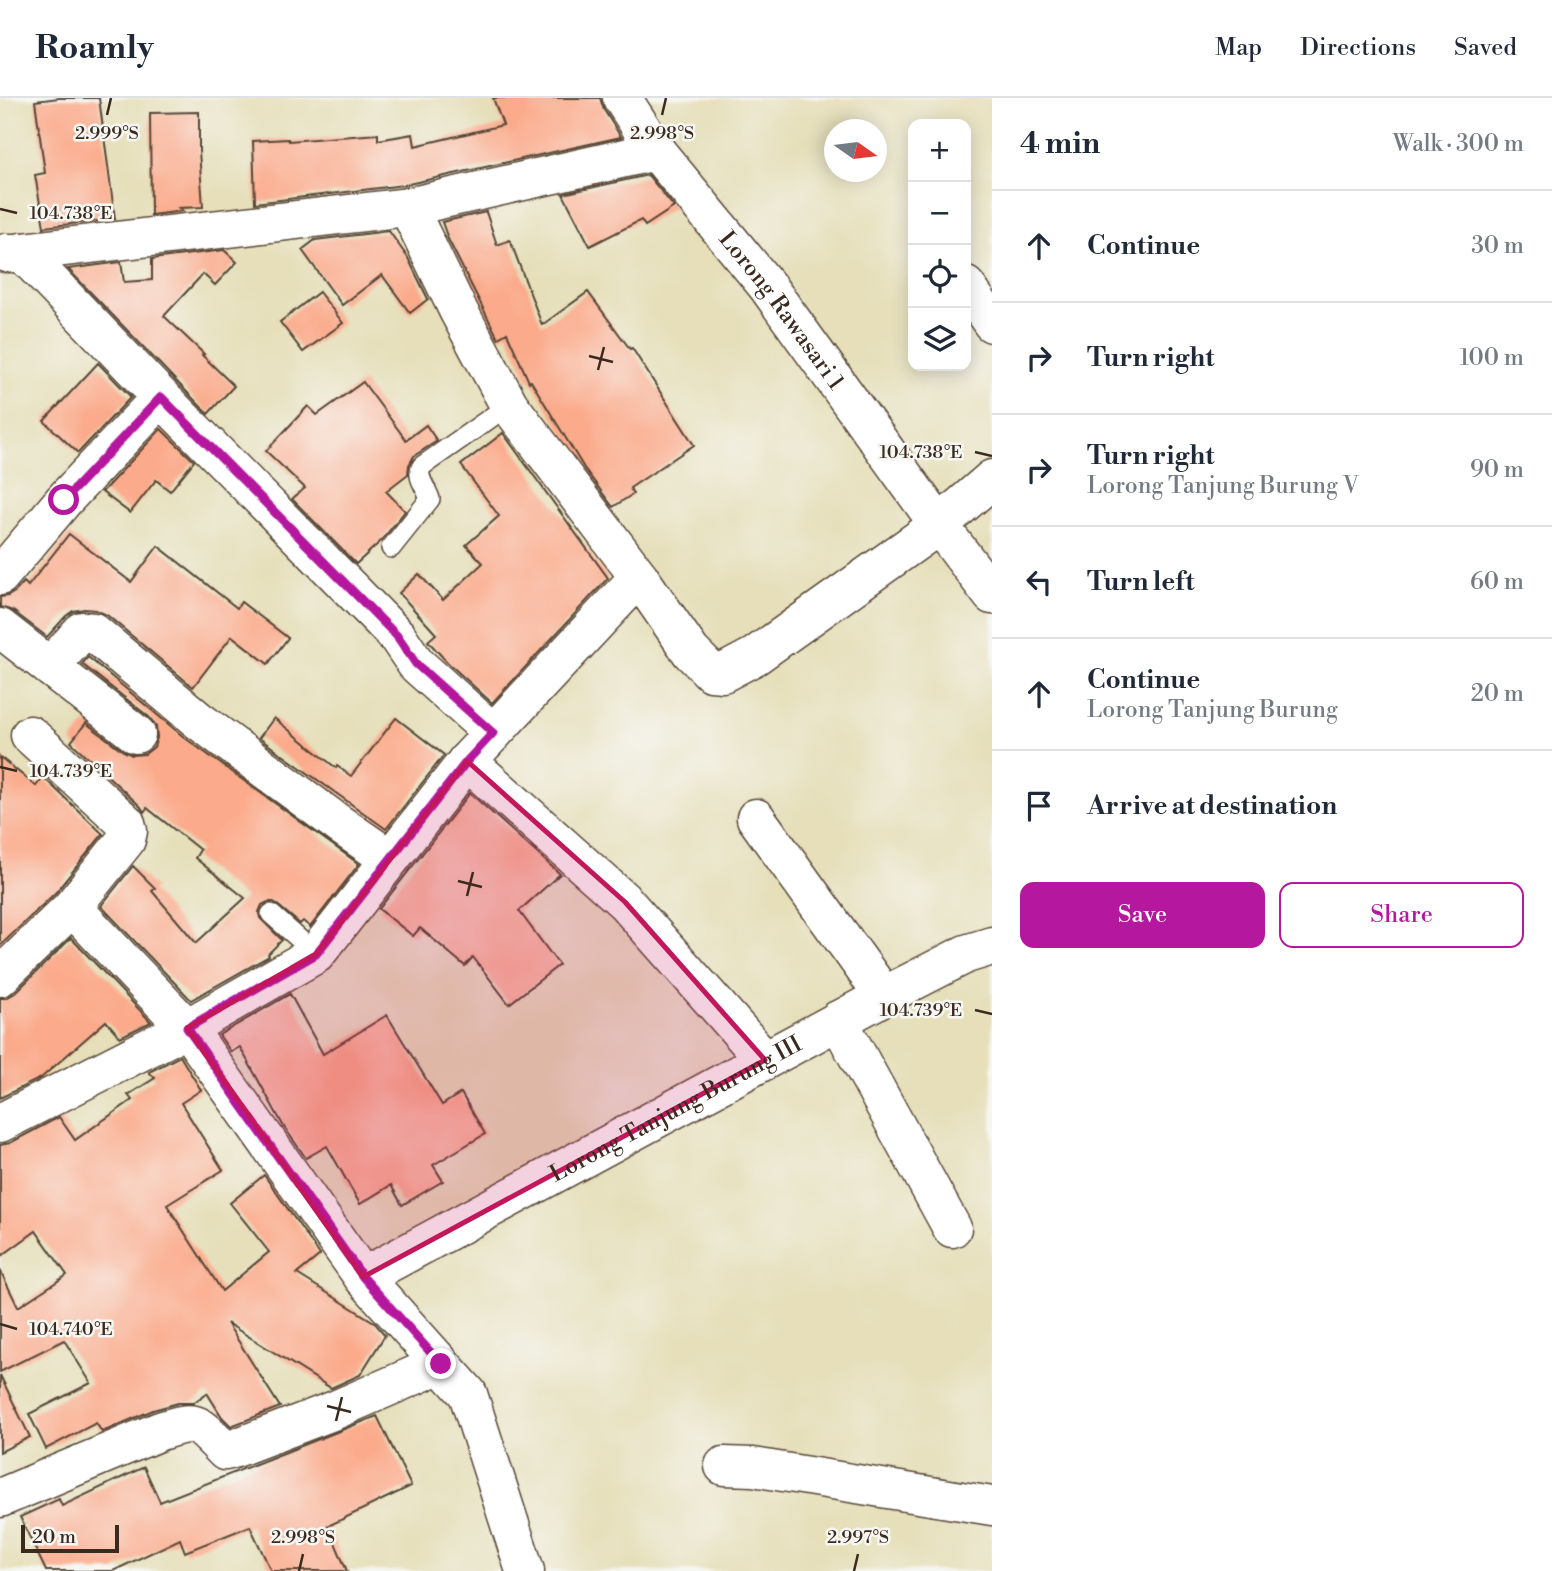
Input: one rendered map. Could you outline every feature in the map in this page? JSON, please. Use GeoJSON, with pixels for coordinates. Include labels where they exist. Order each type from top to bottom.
{"type":"FeatureCollection","features":[{"type":"Feature","properties":{"kind":"street","name":"Lorong Rawasari 1"},"geometry":{"type":"LineString","coordinates":[[622,98],[656,151],[767,286],[992,594]]}},
{"type":"Feature","properties":{"kind":"street"},"geometry":{"type":"LineString","coordinates":[[11,252],[408,207],[656,151]]}},
{"type":"Feature","properties":{"kind":"street"},"geometry":{"type":"LineString","coordinates":[[408,207],[458,310],[509,405],[639,577],[691,652],[710,672],[723,673],[755,656],[939,525],[992,479]]}},
{"type":"Feature","properties":{"kind":"street"},"geometry":{"type":"LineString","coordinates":[[11,252],[161,397],[397,636],[416,664],[493,733]]}},
{"type":"Feature","properties":{"kind":"street"},"geometry":{"type":"LineString","coordinates":[[971,293],[992,323]]}},
{"type":"Feature","properties":{"kind":"street"},"geometry":{"type":"LineString","coordinates":[[0,576],[64,500],[161,397]]}},
{"type":"Feature","properties":{"kind":"street"},"geometry":{"type":"LineString","coordinates":[[0,1123],[187,1028],[316,954],[467,761],[639,577]]}},
{"type":"Feature","properties":{"kind":"street"},"geometry":{"type":"LineString","coordinates":[[0,628],[136,734]]}},
{"type":"Feature","properties":{"kind":"street"},"geometry":{"type":"LineString","coordinates":[[50,667],[77,635],[82,631],[93,632],[198,720],[390,859]]}},
{"type":"Feature","properties":{"kind":"street"},"geometry":{"type":"LineString","coordinates":[[0,976],[72,906],[127,840],[126,823],[30,735]]}},
{"type":"Feature","properties":{"kind":"street"},"geometry":{"type":"LineString","coordinates":[[467,761],[625,902],[765,1060]]}},
{"type":"Feature","properties":{"kind":"street"},"geometry":{"type":"LineString","coordinates":[[756,818],[884,996]]}},
{"type":"Feature","properties":{"kind":"street"},"geometry":{"type":"LineString","coordinates":[[72,906],[187,1028],[363,1277],[468,1394],[525,1571]]}},
{"type":"Feature","properties":{"kind":"street","name":"Lorong Tanjung Burung III"},"geometry":{"type":"LineString","coordinates":[[363,1277],[838,1020],[967,954],[992,946]]}},
{"type":"Feature","properties":{"kind":"street"},"geometry":{"type":"LineString","coordinates":[[838,1020],[952,1228]]}},
{"type":"Feature","properties":{"kind":"street"},"geometry":{"type":"LineString","coordinates":[[0,1498],[160,1430],[184,1423],[202,1428],[225,1451],[233,1449],[335,1410],[441,1364]]}},
{"type":"Feature","properties":{"kind":"street"},"geometry":{"type":"LineString","coordinates":[[724,1466],[753,1467],[992,1506]]}},
{"type":"Feature","properties":{"kind":"lane"},"geometry":{"type":"LineString","coordinates":[[391,548],[430,499],[419,476],[422,466],[509,405]]}},
{"type":"Feature","properties":{"kind":"lane"},"geometry":{"type":"LineString","coordinates":[[271,914],[316,954]]}},
{"type":"Feature","properties":{"kind":"highlighted area"},"geometry":{"type":"Polygon","coordinates":[[[467,761],[625,902],[765,1060],[363,1277],[187,1028],[316,954],[467,761]]]}},
{"type":"Feature","properties":{"kind":"building"},"geometry":{"type":"Polygon","coordinates":[[[99,98],[115,219],[44,227],[35,175],[45,173],[35,101],[99,98]]]}},
{"type":"Feature","properties":{"kind":"building"},"geometry":{"type":"Polygon","coordinates":[[[493,98],[600,98],[604,110],[621,137],[404,185],[255,203],[253,141],[378,134],[378,140],[413,134],[415,146],[503,125],[493,98]]]}},
{"type":"Feature","properties":{"kind":"building"},"geometry":{"type":"Polygon","coordinates":[[[199,112],[203,207],[179,208],[183,211],[151,215],[150,113],[199,112]]]}},
{"type":"Feature","properties":{"kind":"building"},"geometry":{"type":"Polygon","coordinates":[[[648,175],[674,207],[645,226],[641,220],[590,246],[563,194],[648,175]]]}},
{"type":"Feature","properties":{"kind":"building"},"geometry":{"type":"Polygon","coordinates":[[[486,212],[497,245],[510,240],[542,325],[588,292],[630,349],[632,348],[694,445],[630,488],[633,494],[613,507],[584,468],[531,381],[529,382],[507,333],[498,338],[448,239],[442,222],[486,212]]]}},
{"type":"Feature","properties":{"kind":"building"},"geometry":{"type":"Polygon","coordinates":[[[389,231],[408,258],[428,299],[410,313],[382,275],[342,305],[302,250],[315,240],[389,231]]]}},
{"type":"Feature","properties":{"kind":"building"},"geometry":{"type":"Polygon","coordinates":[[[224,250],[237,262],[215,285],[203,274],[164,316],[234,386],[208,414],[68,269],[121,262],[124,282],[152,280],[152,259],[224,250]]]}},
{"type":"Feature","properties":{"kind":"building"},"geometry":{"type":"Polygon","coordinates":[[[319,292],[343,323],[303,352],[280,322],[319,292]]]}},
{"type":"Feature","properties":{"kind":"building"},"geometry":{"type":"Polygon","coordinates":[[[98,363],[131,397],[78,453],[44,421],[98,363]]]}},
{"type":"Feature","properties":{"kind":"building"},"geometry":{"type":"Polygon","coordinates":[[[363,382],[406,440],[426,425],[437,441],[414,456],[408,474],[386,491],[405,511],[381,541],[356,564],[292,499],[305,488],[266,451],[308,406],[317,415],[363,382]]]}},
{"type":"Feature","properties":{"kind":"building"},"geometry":{"type":"Polygon","coordinates":[[[161,429],[194,461],[170,491],[156,480],[130,513],[102,492],[161,429]]]}},
{"type":"Feature","properties":{"kind":"building"},"geometry":{"type":"Polygon","coordinates":[[[503,433],[608,578],[492,703],[428,641],[436,634],[399,593],[419,574],[443,600],[483,563],[466,545],[499,516],[461,465],[503,433]]]}},
{"type":"Feature","properties":{"kind":"building"},"geometry":{"type":"Polygon","coordinates":[[[69,534],[131,582],[158,546],[237,608],[241,602],[288,638],[268,664],[232,636],[193,687],[107,615],[96,610],[73,611],[47,637],[13,611],[0,607],[0,597],[16,591],[24,582],[28,586],[69,534]]]}},
{"type":"Feature","properties":{"kind":"building"},"geometry":{"type":"Polygon","coordinates":[[[88,657],[185,738],[359,864],[310,927],[303,921],[300,924],[274,902],[262,905],[260,918],[282,940],[269,956],[191,1000],[101,906],[133,866],[155,888],[152,891],[196,943],[245,898],[195,858],[200,850],[147,808],[144,812],[71,742],[86,723],[132,755],[145,754],[154,747],[157,738],[156,726],[149,717],[82,664],[88,657]]]}},
{"type":"Feature","properties":{"kind":"building"},"geometry":{"type":"Polygon","coordinates":[[[274,718],[336,768],[337,766],[351,776],[396,718],[444,755],[386,829],[259,738],[274,718]]]}},
{"type":"Feature","properties":{"kind":"building"},"geometry":{"type":"Polygon","coordinates":[[[0,757],[36,786],[43,777],[103,834],[56,892],[0,946],[0,757]]]}},
{"type":"Feature","properties":{"kind":"building"},"geometry":{"type":"Polygon","coordinates":[[[470,793],[560,874],[519,911],[559,965],[509,1004],[473,957],[465,966],[420,928],[413,936],[379,909],[470,793]]]}},
{"type":"Feature","properties":{"kind":"building"},"geometry":{"type":"Polygon","coordinates":[[[71,938],[151,1022],[120,1037],[106,1021],[41,1078],[0,1098],[0,998],[15,993],[71,938]]]}},
{"type":"Feature","properties":{"kind":"building"},"geometry":{"type":"Polygon","coordinates":[[[290,994],[323,1054],[387,1015],[442,1105],[461,1093],[485,1134],[433,1165],[443,1181],[402,1205],[391,1185],[360,1204],[327,1146],[306,1158],[284,1127],[240,1047],[231,1052],[219,1035],[290,994]]]}},
{"type":"Feature","properties":{"kind":"building"},"geometry":{"type":"Polygon","coordinates":[[[180,1056],[201,1090],[181,1103],[223,1170],[167,1205],[222,1291],[269,1252],[230,1203],[264,1175],[320,1255],[297,1274],[374,1322],[385,1335],[360,1375],[331,1388],[227,1323],[280,1407],[231,1426],[207,1393],[193,1403],[178,1403],[153,1410],[102,1432],[96,1423],[46,1449],[29,1414],[91,1383],[64,1340],[0,1372],[0,1270],[18,1307],[67,1275],[36,1231],[0,1257],[0,1145],[10,1143],[59,1117],[75,1140],[132,1100],[128,1095],[155,1078],[149,1072],[180,1056]]]}},
{"type":"Feature","properties":{"kind":"building"},"geometry":{"type":"Polygon","coordinates":[[[0,1375],[30,1437],[0,1452],[0,1375]]]}},
{"type":"Feature","properties":{"kind":"building"},"geometry":{"type":"Polygon","coordinates":[[[377,1416],[411,1486],[328,1526],[347,1571],[271,1571],[250,1526],[185,1552],[180,1539],[113,1571],[46,1571],[20,1517],[59,1499],[62,1506],[144,1467],[160,1502],[377,1416]]]}},
{"type":"Feature","properties":{"kind":"route"},"geometry":{"type":"LineString","coordinates":[[64,500],[161,397],[397,636],[416,664],[493,733],[467,761],[316,954],[187,1028],[363,1277],[441,1364]]}}]}
